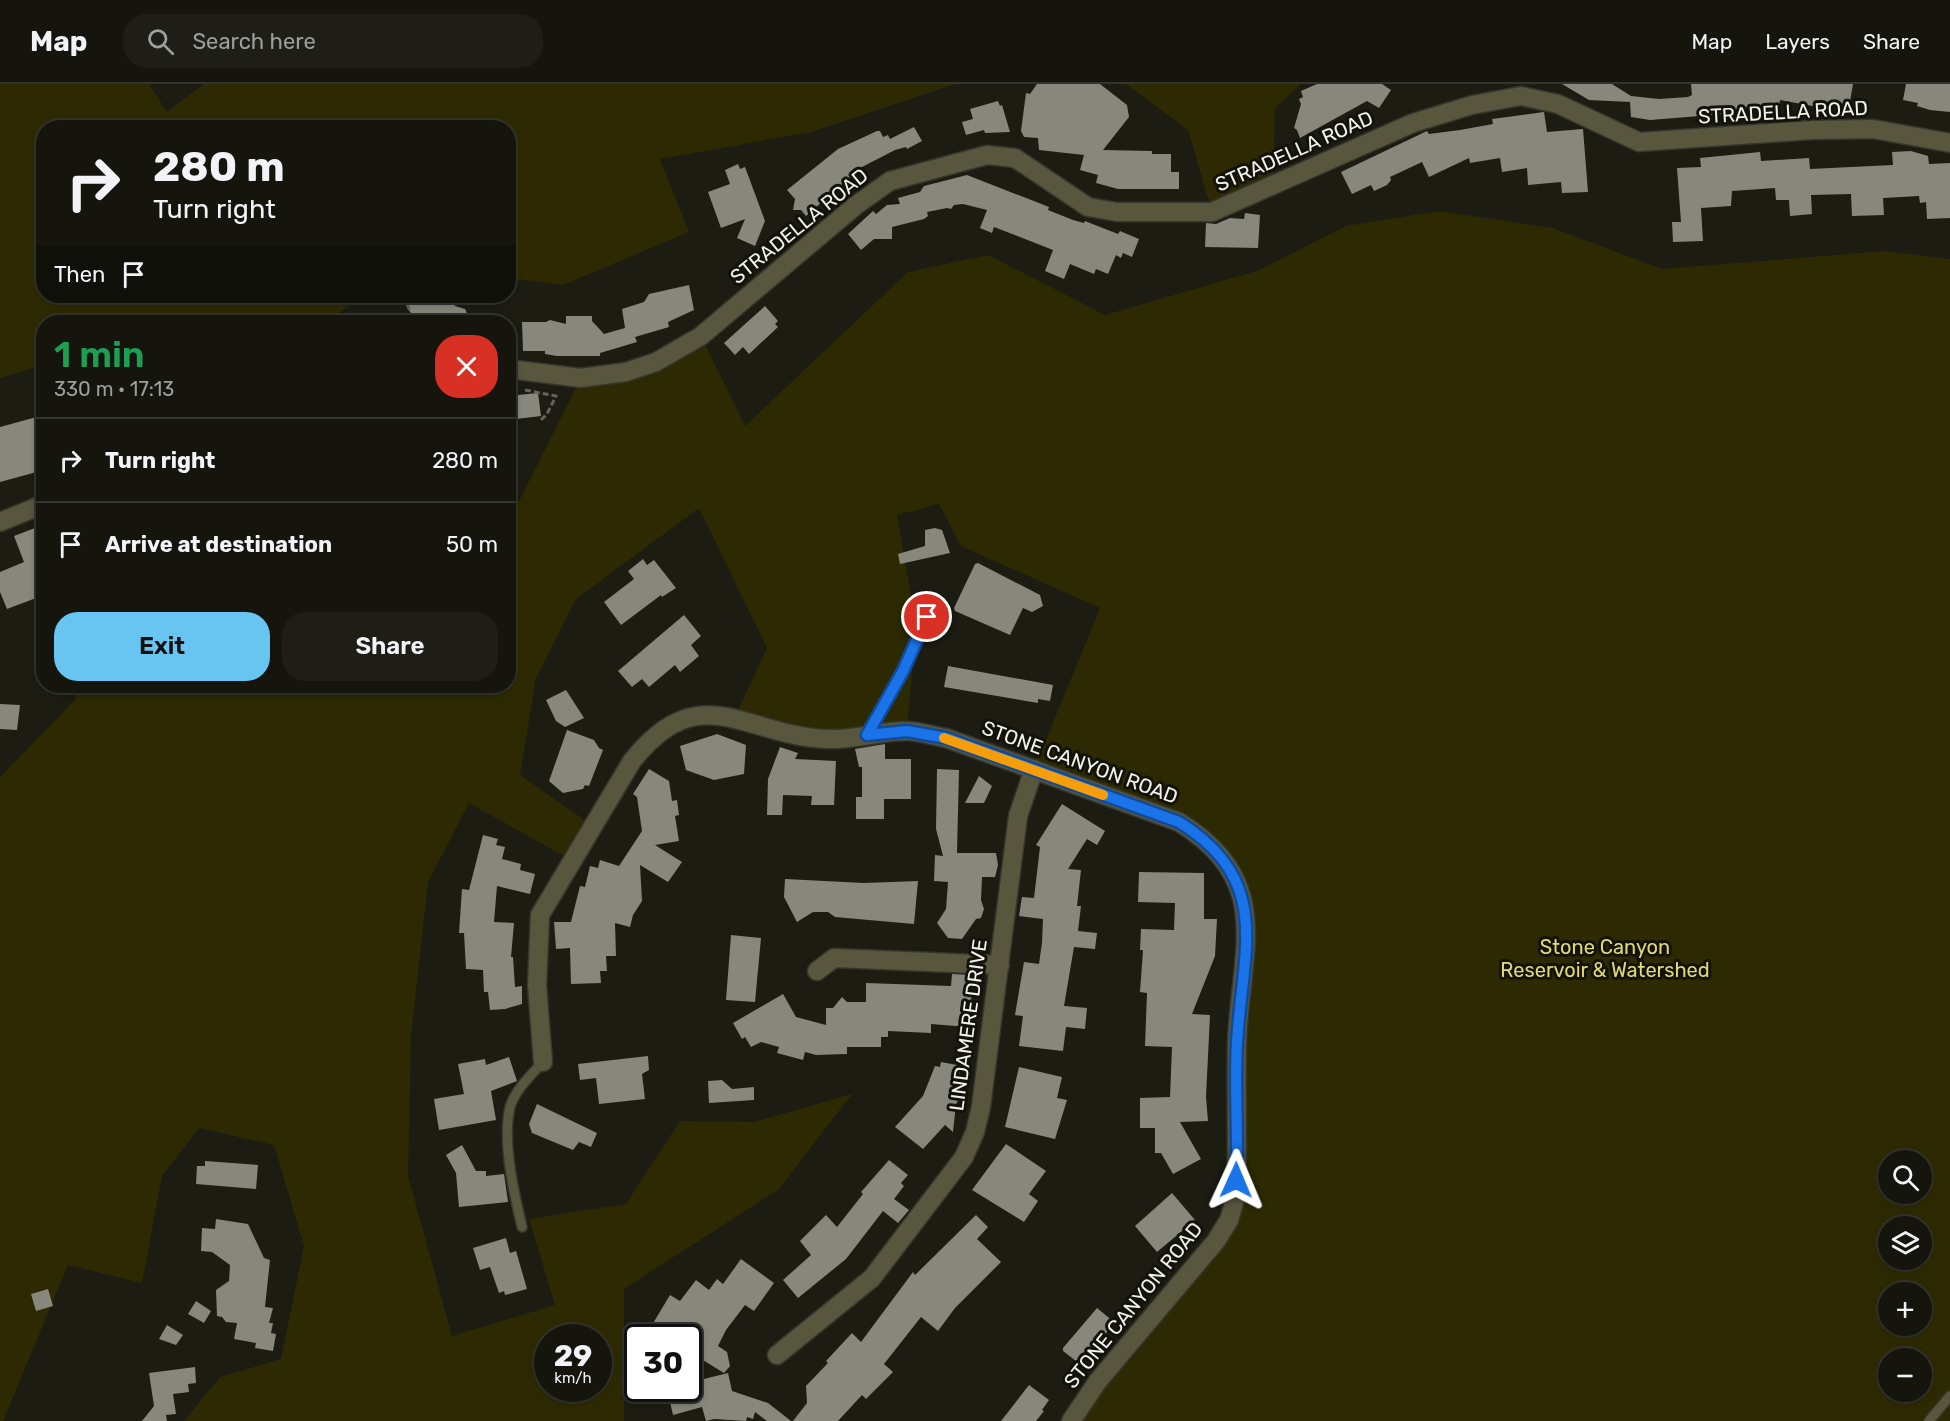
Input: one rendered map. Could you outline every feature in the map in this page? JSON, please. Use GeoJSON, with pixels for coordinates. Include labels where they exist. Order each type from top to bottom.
{"type":"FeatureCollection","features":[{"type":"Feature","properties":{"kind":"street","name":"STRADELLA ROAD"},"geometry":{"type":"LineString","coordinates":[[516,370],[581,378],[626,372],[656,362],[701,336],[855,206],[890,181],[987,155],[1015,158],[1088,207],[1117,212],[1212,212],[1413,123],[1473,105],[1521,96],[1558,104],[1639,142],[1812,130],[1873,129],[1950,143]]}},
{"type":"Feature","properties":{"kind":"street"},"geometry":{"type":"LineString","coordinates":[[0,522],[36,507]]}},
{"type":"Feature","properties":{"kind":"street","name":"STONE CANYON ROAD"},"geometry":{"type":"LineString","coordinates":[[543,1062],[537,985],[540,915],[632,761],[648,741],[673,722],[698,715],[723,716],[788,733],[829,739],[907,731],[946,738],[1179,822],[1200,835],[1219,854],[1236,880],[1245,906],[1247,938],[1237,1043],[1236,1196],[1229,1220],[1216,1241],[1098,1381],[1071,1421]]}},
{"type":"Feature","properties":{"kind":"street","name":"LINDAMERE DRIVE"},"geometry":{"type":"LineString","coordinates":[[777,1355],[872,1278],[964,1157],[975,1132],[981,1107],[1018,816],[1034,770]]}},
{"type":"Feature","properties":{"kind":"street"},"geometry":{"type":"LineString","coordinates":[[817,971],[834,958],[1000,965]]}},
{"type":"Feature","properties":{"kind":"lane"},"geometry":{"type":"LineString","coordinates":[[867,735],[903,671],[927,617]]}},
{"type":"Feature","properties":{"kind":"lane"},"geometry":{"type":"LineString","coordinates":[[522,1227],[514,1194],[509,1144],[510,1106],[524,1083],[543,1062]]}},
{"type":"Feature","properties":{"kind":"lane"},"geometry":{"type":"LineString","coordinates":[[1929,1421],[1950,1396]]}},
{"type":"Feature","properties":{"kind":"path"},"geometry":{"type":"LineString","coordinates":[[517,389],[556,396],[547,414],[541,420]]}},
{"type":"Feature","properties":{"kind":"green space"},"geometry":{"type":"Polygon","coordinates":[[[0,84],[149,84],[167,112],[204,84],[955,84],[811,132],[660,159],[689,232],[563,285],[516,279],[516,120],[36,120],[36,303],[352,303],[337,315],[36,315],[36,367],[0,378],[0,84]]]}},
{"type":"Feature","properties":{"kind":"green space"},"geometry":{"type":"Polygon","coordinates":[[[1126,84],[1301,84],[1275,108],[1273,185],[1212,212],[1188,130],[1126,84]]]}},
{"type":"Feature","properties":{"kind":"green space","name":"Stone Canyon Reservoir & Watershed"},"geometry":{"type":"Polygon","coordinates":[[[1439,211],[1553,228],[1662,269],[1885,251],[1950,259],[1950,1421],[1071,1421],[1229,1220],[1245,906],[1200,835],[1034,769],[1100,608],[961,546],[939,504],[897,515],[916,624],[907,731],[829,739],[734,719],[767,648],[699,508],[575,600],[536,678],[520,775],[593,826],[573,861],[469,803],[428,882],[411,1036],[408,1176],[452,1336],[555,1305],[529,1219],[626,1204],[680,1121],[754,1122],[852,1094],[779,1189],[624,1289],[624,1421],[184,1421],[220,1377],[281,1359],[304,1246],[274,1145],[199,1128],[162,1176],[142,1283],[68,1265],[3,1421],[0,1421],[0,777],[75,700],[76,693],[516,693],[516,503],[581,378],[601,376],[701,336],[745,426],[908,272],[988,255],[1105,315],[1257,271],[1346,226],[1439,211]]]}},
{"type":"Feature","properties":{"kind":"building"},"geometry":{"type":"Polygon","coordinates":[[[1037,84],[1100,84],[1127,105],[1129,117],[1103,150],[1152,151],[1152,154],[1171,154],[1171,172],[1179,172],[1179,189],[1118,189],[1096,183],[1098,175],[1080,170],[1084,155],[1039,150],[1038,138],[1024,137],[1021,131],[1026,93],[1030,94],[1037,84]]]}},
{"type":"Feature","properties":{"kind":"building"},"geometry":{"type":"Polygon","coordinates":[[[1317,84],[1382,84],[1391,90],[1379,108],[1367,101],[1300,138],[1294,128],[1301,104],[1299,99],[1303,97],[1301,91],[1317,84]]]}},
{"type":"Feature","properties":{"kind":"building"},"geometry":{"type":"Polygon","coordinates":[[[1562,84],[1612,84],[1631,96],[1659,99],[1688,97],[1692,95],[1691,84],[1853,84],[1849,107],[1819,102],[1818,107],[1780,100],[1778,113],[1746,107],[1746,111],[1737,113],[1650,120],[1631,117],[1630,102],[1589,100],[1562,84]]]}},
{"type":"Feature","properties":{"kind":"building"},"geometry":{"type":"Polygon","coordinates":[[[1906,84],[1950,84],[1950,112],[1930,110],[1917,106],[1918,103],[1903,100],[1906,84]]]}},
{"type":"Feature","properties":{"kind":"building"},"geometry":{"type":"Polygon","coordinates":[[[998,101],[1000,106],[1002,105],[1010,132],[985,133],[984,130],[966,135],[962,122],[973,119],[970,109],[998,101]]]}},
{"type":"Feature","properties":{"kind":"building"},"geometry":{"type":"Polygon","coordinates":[[[1544,112],[1547,132],[1583,129],[1588,192],[1562,193],[1561,182],[1528,185],[1527,168],[1502,172],[1500,158],[1470,163],[1469,158],[1429,177],[1422,162],[1390,177],[1391,180],[1387,185],[1374,191],[1371,185],[1352,194],[1341,172],[1427,131],[1429,134],[1460,130],[1493,124],[1492,119],[1544,112]]]}},
{"type":"Feature","properties":{"kind":"building"},"geometry":{"type":"Polygon","coordinates":[[[914,127],[922,141],[907,149],[906,147],[895,150],[862,167],[806,216],[801,210],[793,210],[795,199],[787,190],[838,149],[877,131],[880,131],[883,137],[888,135],[890,139],[914,127]]]}},
{"type":"Feature","properties":{"kind":"building"},"geometry":{"type":"Polygon","coordinates":[[[1911,151],[1928,156],[1929,164],[1950,163],[1950,218],[1927,219],[1926,202],[1920,203],[1919,196],[1883,198],[1884,215],[1852,216],[1851,194],[1811,195],[1812,214],[1790,216],[1789,200],[1776,200],[1775,188],[1732,191],[1731,206],[1701,208],[1703,241],[1673,242],[1672,222],[1681,222],[1677,168],[1701,167],[1700,158],[1760,152],[1761,161],[1809,158],[1810,169],[1893,165],[1892,152],[1911,151]]]}},
{"type":"Feature","properties":{"kind":"building"},"geometry":{"type":"Polygon","coordinates":[[[738,164],[740,169],[745,167],[765,221],[755,246],[737,238],[745,219],[721,228],[708,192],[730,184],[725,170],[738,164]]]}},
{"type":"Feature","properties":{"kind":"building"},"geometry":{"type":"Polygon","coordinates":[[[967,175],[1049,207],[1048,210],[1073,220],[1084,223],[1085,221],[1118,234],[1120,231],[1139,239],[1132,257],[1123,253],[1121,258],[1116,255],[1108,274],[1096,269],[1094,274],[1070,264],[1064,279],[1045,271],[1053,250],[994,227],[992,233],[980,228],[987,210],[963,204],[954,205],[951,209],[927,212],[928,216],[924,219],[892,227],[892,239],[874,239],[861,250],[848,234],[873,211],[876,214],[887,205],[900,204],[898,198],[920,192],[924,186],[967,175]]]}},
{"type":"Feature","properties":{"kind":"building"},"geometry":{"type":"Polygon","coordinates":[[[1245,213],[1260,215],[1258,248],[1205,247],[1206,223],[1216,224],[1230,218],[1244,219],[1245,213]]]}},
{"type":"Feature","properties":{"kind":"building"},"geometry":{"type":"Polygon","coordinates":[[[689,285],[694,310],[668,322],[669,327],[635,337],[637,342],[600,353],[600,356],[557,356],[545,354],[545,351],[523,351],[522,322],[550,320],[566,324],[566,316],[592,316],[592,321],[604,334],[625,328],[622,309],[644,302],[649,294],[689,285]]]}},
{"type":"Feature","properties":{"kind":"building"},"geometry":{"type":"Polygon","coordinates":[[[454,303],[455,306],[465,309],[468,315],[412,315],[406,304],[454,303]]]}},
{"type":"Feature","properties":{"kind":"building"},"geometry":{"type":"Polygon","coordinates":[[[765,306],[778,321],[775,324],[778,327],[749,354],[743,347],[735,355],[724,343],[765,306]]]}},
{"type":"Feature","properties":{"kind":"building"},"geometry":{"type":"Polygon","coordinates":[[[538,393],[541,416],[516,419],[516,395],[538,393]]]}},
{"type":"Feature","properties":{"kind":"building"},"geometry":{"type":"Polygon","coordinates":[[[36,417],[36,472],[0,482],[0,427],[36,417]]]}},
{"type":"Feature","properties":{"kind":"building"},"geometry":{"type":"Polygon","coordinates":[[[35,528],[36,530],[36,598],[7,609],[0,592],[0,572],[24,562],[14,536],[35,528]]]}},
{"type":"Feature","properties":{"kind":"building"},"geometry":{"type":"Polygon","coordinates":[[[935,528],[942,530],[950,553],[900,564],[898,554],[925,546],[925,530],[935,528]]]}},
{"type":"Feature","properties":{"kind":"building"},"geometry":{"type":"Polygon","coordinates":[[[643,559],[647,565],[654,560],[676,588],[662,597],[661,595],[621,625],[604,602],[634,579],[628,571],[643,559]]]}},
{"type":"Feature","properties":{"kind":"building"},"geometry":{"type":"Polygon","coordinates":[[[978,563],[1040,595],[1043,606],[1032,612],[1023,608],[1010,635],[955,611],[954,608],[975,564],[978,563]]]}},
{"type":"Feature","properties":{"kind":"building"},"geometry":{"type":"Polygon","coordinates":[[[684,615],[701,636],[691,645],[699,656],[680,672],[675,665],[649,687],[642,679],[632,687],[618,671],[684,615]]]}},
{"type":"Feature","properties":{"kind":"building"},"geometry":{"type":"Polygon","coordinates":[[[948,666],[1053,685],[1050,701],[1038,699],[1038,703],[944,687],[948,666]]]}},
{"type":"Feature","properties":{"kind":"building"},"geometry":{"type":"Polygon","coordinates":[[[566,690],[584,718],[565,727],[556,721],[546,700],[566,690]]]}},
{"type":"Feature","properties":{"kind":"building"},"geometry":{"type":"Polygon","coordinates":[[[0,704],[20,705],[17,730],[0,729],[0,704]]]}},
{"type":"Feature","properties":{"kind":"building"},"geometry":{"type":"Polygon","coordinates":[[[567,730],[594,740],[603,750],[589,786],[585,785],[583,789],[563,793],[549,781],[567,730]]]}},
{"type":"Feature","properties":{"kind":"building"},"geometry":{"type":"Polygon","coordinates":[[[717,734],[746,745],[744,774],[714,780],[686,770],[680,746],[717,734]]]}},
{"type":"Feature","properties":{"kind":"building"},"geometry":{"type":"Polygon","coordinates":[[[885,744],[885,759],[911,759],[911,799],[884,799],[884,819],[856,819],[856,797],[862,797],[862,767],[859,767],[855,749],[885,744]]]}},
{"type":"Feature","properties":{"kind":"building"},"geometry":{"type":"Polygon","coordinates":[[[780,747],[798,753],[795,759],[836,761],[834,805],[811,805],[812,796],[783,795],[782,815],[767,815],[768,779],[780,747]]]}},
{"type":"Feature","properties":{"kind":"building"},"geometry":{"type":"Polygon","coordinates":[[[649,769],[669,781],[672,801],[677,800],[679,815],[675,816],[679,841],[655,845],[682,862],[668,882],[640,865],[642,901],[633,915],[630,927],[615,923],[616,956],[606,956],[607,971],[600,971],[601,983],[571,984],[570,948],[556,949],[554,922],[571,922],[580,886],[585,887],[590,866],[598,868],[600,860],[619,866],[642,831],[637,797],[633,794],[649,769]]]}},
{"type":"Feature","properties":{"kind":"building"},"geometry":{"type":"Polygon","coordinates":[[[937,769],[959,770],[957,853],[996,853],[998,865],[995,877],[982,877],[981,900],[984,909],[981,918],[976,919],[962,939],[948,938],[937,923],[946,909],[948,882],[934,881],[935,855],[943,856],[936,829],[937,769]]]}},
{"type":"Feature","properties":{"kind":"building"},"geometry":{"type":"Polygon","coordinates":[[[979,776],[992,786],[984,803],[965,803],[979,776]]]}},
{"type":"Feature","properties":{"kind":"building"},"geometry":{"type":"Polygon","coordinates":[[[1062,804],[1105,831],[1097,845],[1087,839],[1068,869],[1081,870],[1077,906],[1081,906],[1078,931],[1097,933],[1095,949],[1074,947],[1064,1006],[1087,1008],[1085,1029],[1066,1027],[1063,1051],[1019,1046],[1023,1016],[1015,1015],[1024,962],[1039,964],[1042,943],[1043,919],[1019,916],[1022,897],[1034,898],[1040,847],[1036,845],[1062,804]]]}},
{"type":"Feature","properties":{"kind":"building"},"geometry":{"type":"Polygon","coordinates":[[[483,835],[498,839],[496,845],[505,847],[502,859],[521,864],[520,870],[535,874],[530,894],[497,886],[494,922],[514,923],[511,957],[513,957],[515,987],[522,986],[522,1004],[505,1009],[490,1010],[488,992],[484,992],[483,970],[466,969],[464,933],[459,933],[462,889],[469,890],[483,835]]]}},
{"type":"Feature","properties":{"kind":"building"},"geometry":{"type":"Polygon","coordinates":[[[1139,872],[1204,873],[1204,919],[1217,919],[1215,956],[1192,1014],[1210,1015],[1206,1097],[1208,1121],[1180,1122],[1201,1159],[1173,1174],[1161,1153],[1155,1153],[1155,1128],[1140,1128],[1140,1098],[1170,1097],[1172,1047],[1145,1046],[1147,993],[1140,992],[1143,950],[1140,950],[1141,929],[1174,930],[1175,903],[1138,902],[1139,872]]]}},
{"type":"Feature","properties":{"kind":"building"},"geometry":{"type":"Polygon","coordinates":[[[785,879],[864,883],[918,881],[914,924],[835,917],[828,912],[813,912],[797,922],[784,897],[785,879]]]}},
{"type":"Feature","properties":{"kind":"building"},"geometry":{"type":"Polygon","coordinates":[[[731,935],[761,938],[755,1002],[726,1000],[731,935]]]}},
{"type":"Feature","properties":{"kind":"building"},"geometry":{"type":"Polygon","coordinates":[[[952,974],[970,975],[969,993],[972,993],[968,1027],[931,1024],[931,1033],[888,1031],[888,1037],[881,1037],[881,1047],[847,1047],[847,1054],[816,1055],[805,1052],[803,1060],[777,1053],[779,1047],[761,1042],[751,1047],[745,1037],[742,1039],[733,1023],[783,994],[796,1017],[826,1025],[826,1008],[833,1008],[842,997],[847,1002],[866,1002],[866,983],[951,986],[952,974]]]}},
{"type":"Feature","properties":{"kind":"building"},"geometry":{"type":"Polygon","coordinates":[[[648,1056],[649,1070],[642,1074],[645,1099],[599,1104],[596,1078],[580,1080],[578,1064],[648,1056]]]}},
{"type":"Feature","properties":{"kind":"building"},"geometry":{"type":"Polygon","coordinates":[[[509,1057],[517,1081],[491,1091],[496,1120],[439,1130],[434,1099],[464,1094],[458,1064],[485,1059],[486,1065],[509,1057]]]}},
{"type":"Feature","properties":{"kind":"building"},"geometry":{"type":"Polygon","coordinates":[[[941,1062],[957,1065],[956,1069],[960,1070],[957,1089],[963,1092],[956,1104],[953,1132],[945,1125],[923,1149],[895,1127],[923,1096],[935,1066],[940,1067],[941,1062]]]}},
{"type":"Feature","properties":{"kind":"building"},"geometry":{"type":"Polygon","coordinates":[[[1019,1067],[1062,1077],[1057,1098],[1067,1100],[1055,1139],[1005,1127],[1019,1067]]]}},
{"type":"Feature","properties":{"kind":"building"},"geometry":{"type":"Polygon","coordinates":[[[722,1080],[732,1089],[754,1087],[754,1100],[709,1103],[708,1081],[722,1080]]]}},
{"type":"Feature","properties":{"kind":"building"},"geometry":{"type":"Polygon","coordinates":[[[537,1104],[597,1133],[591,1147],[579,1142],[573,1150],[532,1133],[529,1124],[537,1104]]]}},
{"type":"Feature","properties":{"kind":"building"},"geometry":{"type":"Polygon","coordinates":[[[1006,1144],[1046,1171],[1029,1194],[1038,1201],[1024,1222],[972,1190],[1006,1144]]]}},
{"type":"Feature","properties":{"kind":"building"},"geometry":{"type":"Polygon","coordinates":[[[462,1145],[476,1171],[486,1171],[486,1176],[504,1174],[508,1202],[459,1207],[456,1173],[446,1155],[462,1145]]]}},
{"type":"Feature","properties":{"kind":"building"},"geometry":{"type":"Polygon","coordinates":[[[889,1160],[908,1175],[901,1183],[904,1186],[894,1199],[909,1210],[898,1223],[883,1211],[846,1259],[798,1298],[783,1280],[811,1255],[800,1241],[826,1215],[837,1227],[863,1194],[861,1192],[889,1160]]]}},
{"type":"Feature","properties":{"kind":"building"},"geometry":{"type":"Polygon","coordinates":[[[205,1161],[258,1165],[256,1189],[196,1184],[197,1166],[205,1166],[205,1161]]]}},
{"type":"Feature","properties":{"kind":"building"},"geometry":{"type":"Polygon","coordinates":[[[1172,1193],[1195,1220],[1157,1252],[1135,1226],[1172,1193]]]}},
{"type":"Feature","properties":{"kind":"building"},"geometry":{"type":"Polygon","coordinates":[[[976,1215],[988,1227],[977,1239],[1001,1262],[955,1308],[938,1331],[921,1317],[884,1364],[893,1372],[866,1399],[862,1395],[838,1421],[793,1421],[807,1403],[806,1386],[828,1363],[826,1361],[852,1333],[861,1342],[913,1272],[915,1275],[976,1215]]]}},
{"type":"Feature","properties":{"kind":"building"},"geometry":{"type":"Polygon","coordinates":[[[216,1219],[248,1224],[264,1258],[270,1260],[265,1307],[273,1308],[269,1323],[273,1323],[271,1333],[276,1334],[273,1351],[255,1348],[256,1343],[234,1339],[237,1323],[226,1322],[222,1317],[217,1316],[216,1290],[229,1281],[230,1265],[212,1252],[201,1251],[202,1228],[215,1229],[216,1219]]]}},
{"type":"Feature","properties":{"kind":"building"},"geometry":{"type":"Polygon","coordinates":[[[506,1238],[510,1253],[516,1251],[527,1289],[505,1295],[504,1291],[499,1293],[490,1267],[480,1270],[473,1248],[506,1238]]]}},
{"type":"Feature","properties":{"kind":"building"},"geometry":{"type":"Polygon","coordinates":[[[741,1259],[774,1283],[754,1311],[745,1305],[726,1330],[718,1346],[727,1352],[730,1366],[724,1373],[702,1360],[702,1324],[653,1324],[670,1295],[680,1301],[696,1280],[709,1290],[717,1279],[723,1284],[741,1259]]]}},
{"type":"Feature","properties":{"kind":"building"},"geometry":{"type":"Polygon","coordinates":[[[48,1289],[53,1306],[36,1311],[31,1294],[48,1289]]]}},
{"type":"Feature","properties":{"kind":"building"},"geometry":{"type":"Polygon","coordinates":[[[196,1301],[211,1311],[204,1323],[188,1314],[196,1301]]]}},
{"type":"Feature","properties":{"kind":"building"},"geometry":{"type":"Polygon","coordinates":[[[1097,1308],[1114,1322],[1091,1355],[1080,1362],[1076,1361],[1063,1351],[1063,1348],[1097,1308]]]}},
{"type":"Feature","properties":{"kind":"building"},"geometry":{"type":"Polygon","coordinates":[[[167,1325],[183,1335],[176,1345],[159,1339],[167,1325]]]}},
{"type":"Feature","properties":{"kind":"building"},"geometry":{"type":"Polygon","coordinates":[[[195,1367],[196,1383],[188,1384],[189,1392],[173,1394],[176,1414],[166,1415],[167,1421],[142,1421],[154,1406],[149,1373],[195,1367]]]}},
{"type":"Feature","properties":{"kind":"building"},"geometry":{"type":"Polygon","coordinates":[[[728,1373],[732,1391],[768,1403],[791,1421],[767,1421],[755,1412],[753,1419],[747,1417],[746,1421],[714,1419],[706,1421],[702,1407],[673,1415],[670,1402],[702,1402],[702,1380],[728,1373]]]}},
{"type":"Feature","properties":{"kind":"building"},"geometry":{"type":"Polygon","coordinates":[[[1029,1385],[1049,1400],[1042,1410],[1044,1411],[1036,1421],[1001,1421],[1029,1385]]]}},
{"type":"Feature","properties":{"kind":"slow traffic"},"geometry":{"type":"LineString","coordinates":[[944,738],[1103,795]]}},
{"type":"Feature","properties":{"kind":"route"},"geometry":{"type":"LineString","coordinates":[[927,617],[903,671],[867,735],[907,731],[946,738],[1179,822],[1200,835],[1219,854],[1236,880],[1245,906],[1247,938],[1237,1043],[1236,1180]]}}]}
